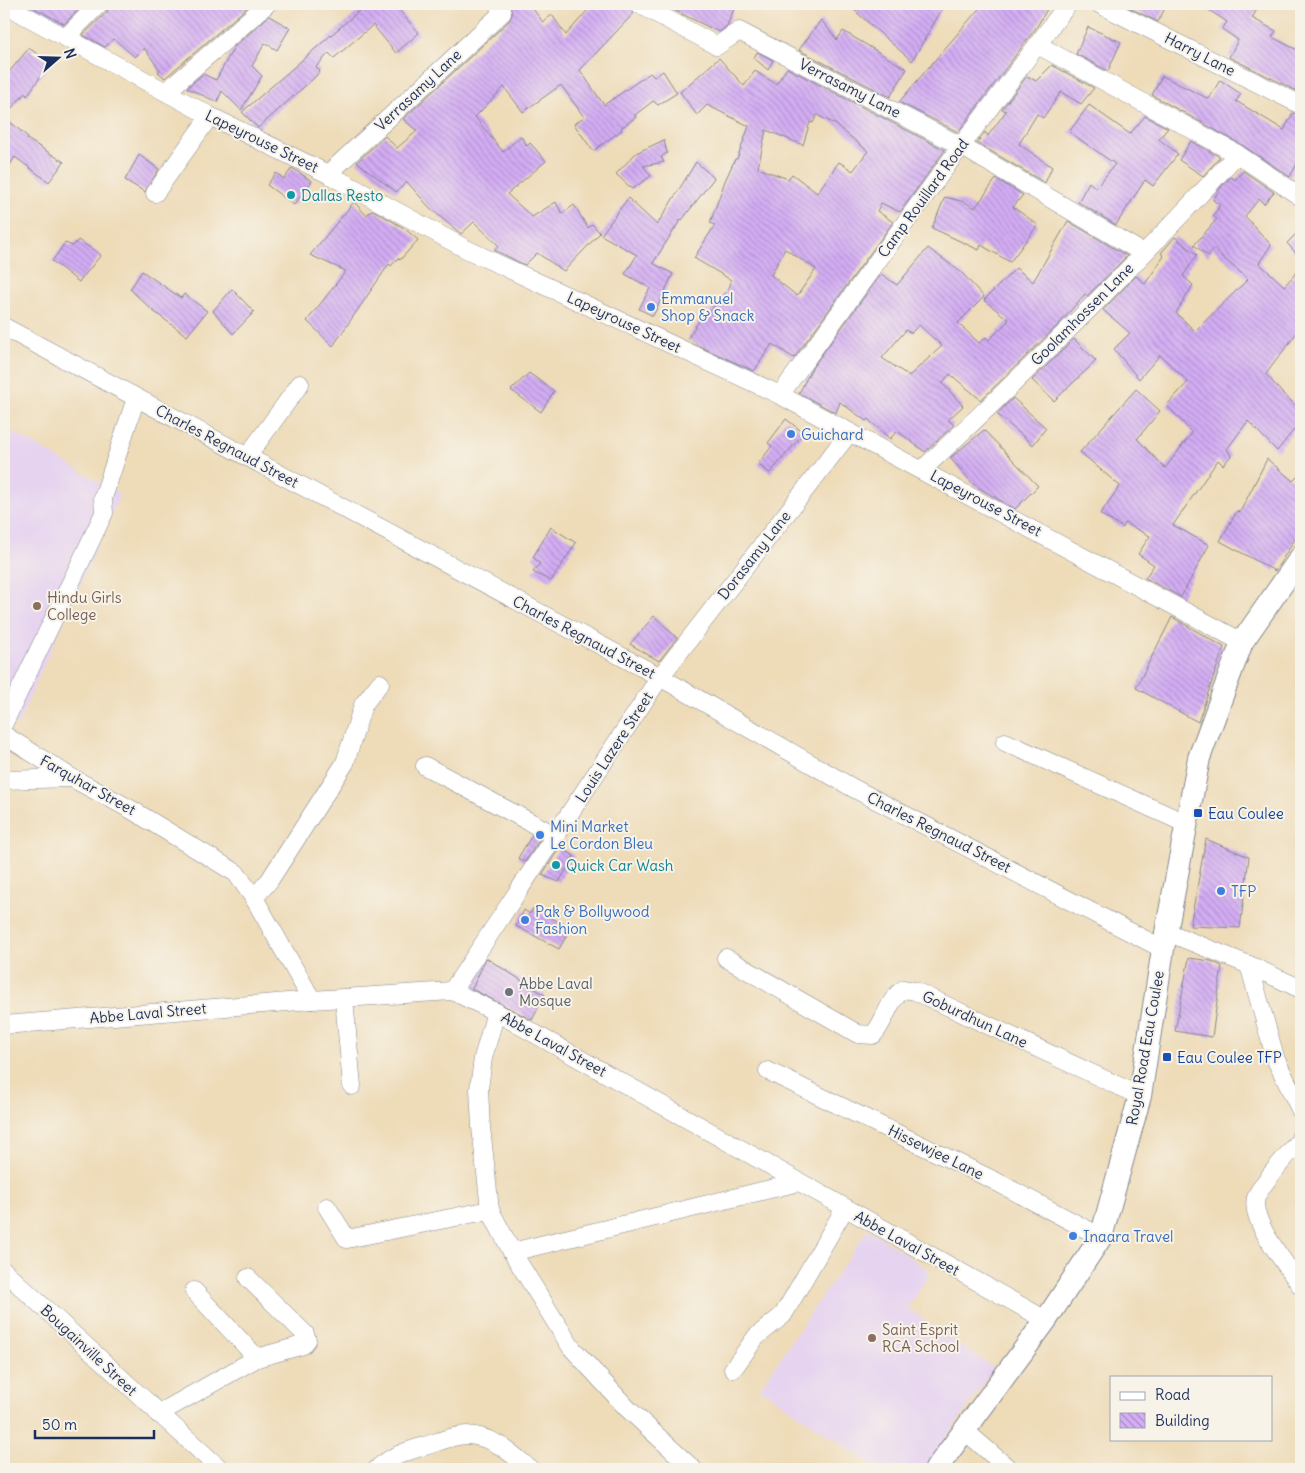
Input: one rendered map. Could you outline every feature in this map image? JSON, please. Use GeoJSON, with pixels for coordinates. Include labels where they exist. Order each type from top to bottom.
{"type":"FeatureCollection","features":[{"type":"Feature","properties":{"kind":"main road","name":"Royal Road Eau Coulee"},"geometry":{"type":"LineString","coordinates":[[936,1469],[1046,1320],[1101,1237],[1140,1096],[1165,941],[1199,758],[1242,642],[1301,557]]}},
{"type":"Feature","properties":{"kind":"street","name":"Lapeyrouse Street"},"geometry":{"type":"LineString","coordinates":[[4,4],[210,116],[328,174],[466,248],[780,395],[1242,642]]}},
{"type":"Feature","properties":{"kind":"street"},"geometry":{"type":"LineString","coordinates":[[66,37],[99,4]]}},
{"type":"Feature","properties":{"kind":"street"},"geometry":{"type":"LineString","coordinates":[[166,92],[267,4]]}},
{"type":"Feature","properties":{"kind":"street","name":"Verrasamy Lane"},"geometry":{"type":"LineString","coordinates":[[328,174],[502,12],[498,4]]}},
{"type":"Feature","properties":{"kind":"street","name":"Verrasamy Lane"},"geometry":{"type":"LineString","coordinates":[[639,4],[717,46],[739,31],[961,146],[1143,253]]}},
{"type":"Feature","properties":{"kind":"street","name":"Camp Rouillard Road"},"geometry":{"type":"LineString","coordinates":[[780,395],[961,146],[1068,4]]}},
{"type":"Feature","properties":{"kind":"street","name":"Harry Lane"},"geometry":{"type":"LineString","coordinates":[[1099,4],[1300,104]]}},
{"type":"Feature","properties":{"kind":"street"},"geometry":{"type":"LineString","coordinates":[[1038,45],[1237,154],[1301,197]]}},
{"type":"Feature","properties":{"kind":"street"},"geometry":{"type":"LineString","coordinates":[[155,193],[210,116]]}},
{"type":"Feature","properties":{"kind":"street","name":"Goolamhossen Lane"},"geometry":{"type":"LineString","coordinates":[[923,470],[1010,387],[1178,220],[1237,154]]}},
{"type":"Feature","properties":{"kind":"street","name":"Charles Regnaud Street"},"geometry":{"type":"LineString","coordinates":[[4,327],[660,677],[853,788],[1165,941],[1249,965],[1301,989]]}},
{"type":"Feature","properties":{"kind":"street"},"geometry":{"type":"LineString","coordinates":[[247,457],[300,384]]}},
{"type":"Feature","properties":{"kind":"street"},"geometry":{"type":"LineString","coordinates":[[4,723],[104,513],[103,498],[136,398]]}},
{"type":"Feature","properties":{"kind":"street","name":"Dorasamy Lane"},"geometry":{"type":"LineString","coordinates":[[660,677],[849,433]]}},
{"type":"Feature","properties":{"kind":"street","name":"Louis Lazere Street"},"geometry":{"type":"LineString","coordinates":[[452,991],[660,677]]}},
{"type":"Feature","properties":{"kind":"street"},"geometry":{"type":"LineString","coordinates":[[254,898],[269,881],[327,794],[345,763],[363,706],[380,683]]}},
{"type":"Feature","properties":{"kind":"street","name":"Farquhar Street"},"geometry":{"type":"LineString","coordinates":[[4,735],[72,778],[173,834],[236,873],[254,898],[312,1000]]}},
{"type":"Feature","properties":{"kind":"street"},"geometry":{"type":"LineString","coordinates":[[1006,742],[1186,824]]}},
{"type":"Feature","properties":{"kind":"street"},"geometry":{"type":"LineString","coordinates":[[425,766],[556,836]]}},
{"type":"Feature","properties":{"kind":"street"},"geometry":{"type":"LineString","coordinates":[[4,780],[72,778]]}},
{"type":"Feature","properties":{"kind":"street","name":"Goburdhun Lane"},"geometry":{"type":"LineString","coordinates":[[726,958],[858,1034],[873,1035],[881,1027],[896,994],[904,989],[915,991],[1140,1096]]}},
{"type":"Feature","properties":{"kind":"street"},"geometry":{"type":"LineString","coordinates":[[1249,965],[1276,1060],[1301,1111]]}},
{"type":"Feature","properties":{"kind":"street","name":"Abbe Laval Street"},"geometry":{"type":"LineString","coordinates":[[4,1025],[312,1000],[452,991],[496,1012],[1046,1320]]}},
{"type":"Feature","properties":{"kind":"street"},"geometry":{"type":"LineString","coordinates":[[344,999],[352,1086]]}},
{"type":"Feature","properties":{"kind":"street"},"geometry":{"type":"LineString","coordinates":[[496,1012],[483,1058],[479,1089],[490,1210],[512,1252],[571,1347],[627,1408],[693,1469]]}},
{"type":"Feature","properties":{"kind":"street","name":"Hissewjee Lane"},"geometry":{"type":"LineString","coordinates":[[768,1071],[962,1164],[1101,1237]]}},
{"type":"Feature","properties":{"kind":"street"},"geometry":{"type":"LineString","coordinates":[[1301,1135],[1300,1140],[1257,1195],[1254,1208],[1258,1222],[1301,1286]]}},
{"type":"Feature","properties":{"kind":"street"},"geometry":{"type":"LineString","coordinates":[[512,1252],[799,1182]]}},
{"type":"Feature","properties":{"kind":"street"},"geometry":{"type":"LineString","coordinates":[[327,1207],[347,1239],[490,1210]]}},
{"type":"Feature","properties":{"kind":"street"},"geometry":{"type":"LineString","coordinates":[[733,1368],[756,1337],[783,1315],[845,1208]]}},
{"type":"Feature","properties":{"kind":"street","name":"Bougainville Street"},"geometry":{"type":"LineString","coordinates":[[4,1271],[220,1469]]}},
{"type":"Feature","properties":{"kind":"street"},"geometry":{"type":"LineString","coordinates":[[158,1414],[257,1358],[303,1345],[306,1340],[306,1334],[248,1278]]}},
{"type":"Feature","properties":{"kind":"street"},"geometry":{"type":"LineString","coordinates":[[194,1291],[257,1358]]}},
{"type":"Feature","properties":{"kind":"street"},"geometry":{"type":"LineString","coordinates":[[964,1430],[1009,1469]]}},
{"type":"Feature","properties":{"kind":"street"},"geometry":{"type":"LineString","coordinates":[[377,1469],[385,1462],[406,1451],[466,1435],[486,1439],[504,1446],[530,1469]]}},
{"type":"Feature","properties":{"kind":"shaded area","name":"Hindu Girls College"},"geometry":{"type":"Polygon","coordinates":[[[4,427],[120,494],[17,726],[4,718],[4,427]]]}},
{"type":"Feature","properties":{"kind":"shaded area","name":"Saint Esprit RCA School"},"geometry":{"type":"Polygon","coordinates":[[[868,1229],[931,1272],[907,1308],[994,1368],[925,1469],[878,1469],[760,1388],[868,1229]]]}},
{"type":"Feature","properties":{"kind":"building"},"geometry":{"type":"Polygon","coordinates":[[[27,4],[84,4],[64,24],[27,4]]]}},
{"type":"Feature","properties":{"kind":"building"},"geometry":{"type":"Polygon","coordinates":[[[109,4],[251,4],[165,78],[158,72],[160,70],[144,48],[135,57],[114,39],[105,47],[83,35],[107,12],[109,4]]]}},
{"type":"Feature","properties":{"kind":"building"},"geometry":{"type":"Polygon","coordinates":[[[367,4],[394,4],[419,33],[396,53],[373,25],[334,58],[329,53],[316,67],[320,71],[314,78],[258,128],[242,112],[367,4]]]}},
{"type":"Feature","properties":{"kind":"building"},"geometry":{"type":"Polygon","coordinates":[[[510,4],[529,4],[543,22],[552,15],[566,35],[593,4],[628,4],[634,13],[580,70],[604,105],[650,73],[654,77],[663,71],[677,93],[658,105],[653,101],[621,128],[622,130],[593,151],[574,124],[584,117],[561,85],[523,112],[504,87],[475,117],[503,152],[521,136],[527,146],[530,143],[546,161],[507,194],[532,217],[556,202],[562,214],[574,205],[588,228],[592,224],[600,233],[564,271],[537,253],[525,265],[494,250],[499,246],[474,222],[461,234],[430,208],[407,182],[396,192],[357,162],[385,136],[397,148],[417,131],[403,119],[509,21],[512,15],[510,4]]]}},
{"type":"Feature","properties":{"kind":"building"},"geometry":{"type":"Polygon","coordinates":[[[661,4],[736,4],[727,26],[719,32],[661,4]]]}},
{"type":"Feature","properties":{"kind":"building"},"geometry":{"type":"Polygon","coordinates":[[[860,4],[945,4],[912,61],[855,11],[860,4]]]}},
{"type":"Feature","properties":{"kind":"building"},"geometry":{"type":"Polygon","coordinates":[[[983,4],[1050,4],[1036,28],[958,132],[899,102],[983,4]]]}},
{"type":"Feature","properties":{"kind":"building"},"geometry":{"type":"Polygon","coordinates":[[[1122,4],[1167,4],[1158,22],[1122,4]]]}},
{"type":"Feature","properties":{"kind":"building"},"geometry":{"type":"Polygon","coordinates":[[[1200,4],[1260,4],[1252,18],[1276,31],[1272,37],[1301,52],[1301,93],[1229,57],[1238,40],[1222,29],[1227,22],[1200,4]]]}},
{"type":"Feature","properties":{"kind":"building"},"geometry":{"type":"Polygon","coordinates":[[[269,16],[290,28],[277,50],[265,43],[252,66],[262,76],[241,110],[222,91],[217,102],[187,88],[203,74],[216,80],[234,47],[269,16]]]}},
{"type":"Feature","properties":{"kind":"building"},"geometry":{"type":"Polygon","coordinates":[[[821,20],[837,40],[843,31],[907,69],[890,97],[799,50],[821,20]]]}},
{"type":"Feature","properties":{"kind":"building"},"geometry":{"type":"Polygon","coordinates":[[[1088,27],[1121,42],[1108,71],[1076,54],[1088,27]]]}},
{"type":"Feature","properties":{"kind":"building"},"geometry":{"type":"Polygon","coordinates":[[[29,48],[50,63],[27,96],[25,93],[4,117],[4,78],[29,48]]]}},
{"type":"Feature","properties":{"kind":"building"},"geometry":{"type":"Polygon","coordinates":[[[757,52],[773,60],[768,70],[754,58],[757,52]]]}},
{"type":"Feature","properties":{"kind":"building"},"geometry":{"type":"Polygon","coordinates":[[[719,58],[744,86],[755,71],[776,84],[787,68],[945,150],[900,212],[881,203],[877,211],[893,222],[794,358],[772,344],[754,371],[701,347],[688,338],[706,310],[709,313],[730,286],[731,280],[694,258],[715,225],[710,223],[725,181],[735,159],[737,159],[749,126],[707,105],[697,115],[680,92],[719,58]],[[817,115],[813,123],[810,122],[803,145],[766,130],[758,168],[788,179],[792,174],[817,193],[839,162],[853,171],[868,151],[835,124],[817,115]],[[785,249],[771,275],[797,296],[816,269],[785,249]]]}},
{"type":"Feature","properties":{"kind":"building"},"geometry":{"type":"Polygon","coordinates":[[[1052,65],[1094,88],[1081,104],[1061,92],[1043,118],[1037,114],[1019,144],[1052,167],[1045,183],[977,143],[985,132],[988,136],[1006,111],[1002,109],[1027,76],[1036,81],[1052,65]]]}},
{"type":"Feature","properties":{"kind":"building"},"geometry":{"type":"Polygon","coordinates":[[[1162,76],[1209,99],[1220,80],[1241,94],[1236,101],[1284,130],[1293,113],[1301,116],[1301,156],[1290,177],[1242,145],[1152,95],[1162,76]]]}},
{"type":"Feature","properties":{"kind":"building"},"geometry":{"type":"Polygon","coordinates":[[[1089,105],[1130,134],[1145,116],[1168,128],[1159,139],[1178,154],[1153,186],[1145,180],[1116,225],[1078,202],[1089,182],[1096,188],[1115,164],[1069,132],[1089,105]]]}},
{"type":"Feature","properties":{"kind":"building"},"geometry":{"type":"Polygon","coordinates":[[[4,117],[28,137],[27,139],[64,162],[49,182],[15,157],[4,175],[4,117]]]}},
{"type":"Feature","properties":{"kind":"building"},"geometry":{"type":"Polygon","coordinates":[[[664,140],[667,153],[661,157],[664,162],[643,166],[651,176],[632,189],[616,174],[636,153],[664,140]]]}},
{"type":"Feature","properties":{"kind":"building"},"geometry":{"type":"Polygon","coordinates":[[[1191,141],[1220,157],[1203,176],[1179,160],[1191,141]]]}},
{"type":"Feature","properties":{"kind":"building"},"geometry":{"type":"Polygon","coordinates":[[[139,155],[159,169],[145,192],[125,180],[139,155]]]}},
{"type":"Feature","properties":{"kind":"building"},"geometry":{"type":"Polygon","coordinates":[[[696,162],[714,178],[681,219],[653,263],[673,274],[653,316],[639,309],[650,288],[625,274],[637,255],[601,235],[628,198],[657,225],[696,162]]]}},
{"type":"Feature","properties":{"kind":"building","name":"Dallas Resto"},"geometry":{"type":"Polygon","coordinates":[[[292,168],[312,181],[294,205],[267,185],[276,173],[284,179],[292,168]]]}},
{"type":"Feature","properties":{"kind":"building"},"geometry":{"type":"Polygon","coordinates":[[[1243,171],[1274,192],[1264,204],[1259,199],[1245,216],[1271,245],[1259,263],[1284,286],[1301,268],[1301,327],[1266,374],[1282,393],[1301,410],[1301,421],[1277,451],[1248,421],[1227,449],[1231,456],[1223,465],[1218,460],[1173,525],[1209,545],[1181,597],[1145,578],[1154,565],[1138,554],[1150,536],[1125,523],[1123,528],[1100,514],[1120,486],[1080,452],[1136,389],[1160,411],[1137,439],[1165,468],[1192,433],[1167,405],[1188,382],[1160,355],[1139,379],[1114,349],[1130,333],[1103,310],[1136,276],[1145,284],[1164,256],[1161,253],[1175,237],[1197,255],[1183,276],[1193,285],[1176,313],[1195,331],[1248,279],[1213,249],[1208,256],[1194,245],[1217,219],[1213,216],[1220,205],[1213,200],[1221,187],[1231,177],[1235,180],[1243,171]]]}},
{"type":"Feature","properties":{"kind":"building"},"geometry":{"type":"Polygon","coordinates":[[[996,179],[1023,195],[1013,207],[1038,225],[1010,262],[981,245],[979,250],[932,228],[945,197],[965,202],[975,208],[996,179]]]}},
{"type":"Feature","properties":{"kind":"building"},"geometry":{"type":"Polygon","coordinates":[[[354,202],[366,215],[373,210],[404,228],[418,240],[400,260],[398,258],[391,266],[389,264],[333,346],[307,321],[346,271],[310,255],[354,202]]]}},
{"type":"Feature","properties":{"kind":"building"},"geometry":{"type":"Polygon","coordinates":[[[1068,221],[1127,256],[1087,296],[1085,294],[1059,324],[981,400],[950,374],[942,383],[963,406],[948,420],[954,425],[925,452],[897,431],[890,439],[868,419],[866,421],[840,402],[836,413],[799,393],[812,368],[881,274],[897,285],[928,248],[962,273],[984,297],[958,323],[979,343],[986,337],[989,340],[1009,320],[984,300],[1016,268],[1033,282],[1068,221]],[[919,325],[911,333],[906,330],[882,358],[909,376],[942,346],[919,325]]]}},
{"type":"Feature","properties":{"kind":"building"},"geometry":{"type":"Polygon","coordinates":[[[1301,229],[1301,259],[1287,243],[1301,229]]]}},
{"type":"Feature","properties":{"kind":"building"},"geometry":{"type":"Polygon","coordinates":[[[78,240],[101,255],[79,282],[52,261],[65,243],[73,246],[78,240]]]}},
{"type":"Feature","properties":{"kind":"building"},"geometry":{"type":"Polygon","coordinates":[[[142,271],[181,298],[184,294],[207,311],[187,336],[152,310],[130,289],[142,271]]]}},
{"type":"Feature","properties":{"kind":"building"},"geometry":{"type":"Polygon","coordinates":[[[232,289],[254,312],[233,334],[213,311],[232,289]]]}},
{"type":"Feature","properties":{"kind":"building"},"geometry":{"type":"Polygon","coordinates":[[[1074,339],[1096,361],[1054,401],[1032,380],[1074,339]]]}},
{"type":"Feature","properties":{"kind":"building"},"geometry":{"type":"Polygon","coordinates":[[[529,373],[554,391],[541,412],[511,390],[529,373]]]}},
{"type":"Feature","properties":{"kind":"building"},"geometry":{"type":"Polygon","coordinates":[[[1013,398],[1046,428],[1033,445],[997,414],[1013,398]]]}},
{"type":"Feature","properties":{"kind":"building"},"geometry":{"type":"Polygon","coordinates":[[[786,419],[804,433],[770,473],[758,464],[772,446],[768,443],[786,419]]]}},
{"type":"Feature","properties":{"kind":"building"},"geometry":{"type":"Polygon","coordinates":[[[984,430],[1038,486],[1015,509],[974,485],[950,458],[984,430]]]}},
{"type":"Feature","properties":{"kind":"building"},"geometry":{"type":"Polygon","coordinates":[[[1267,459],[1293,481],[1301,473],[1301,539],[1297,536],[1275,571],[1220,541],[1237,511],[1240,512],[1267,459]]]}},
{"type":"Feature","properties":{"kind":"building"},"geometry":{"type":"Polygon","coordinates":[[[551,527],[576,543],[551,581],[533,572],[540,564],[533,557],[551,527]]]}},
{"type":"Feature","properties":{"kind":"building"},"geometry":{"type":"Polygon","coordinates":[[[654,616],[677,638],[659,661],[630,644],[654,616]]]}},
{"type":"Feature","properties":{"kind":"building"},"geometry":{"type":"Polygon","coordinates":[[[1172,617],[1224,647],[1198,722],[1136,688],[1172,617]]]}},
{"type":"Feature","properties":{"kind":"building"},"geometry":{"type":"Polygon","coordinates":[[[532,835],[540,839],[525,862],[518,858],[532,835]]]}},
{"type":"Feature","properties":{"kind":"building","name":"TFP"},"geometry":{"type":"Polygon","coordinates":[[[1206,839],[1249,857],[1240,928],[1190,926],[1206,839]]]}},
{"type":"Feature","properties":{"kind":"building","name":"Quick Car Wash"},"geometry":{"type":"Polygon","coordinates":[[[560,847],[574,856],[559,882],[542,875],[560,847]]]}},
{"type":"Feature","properties":{"kind":"building"},"geometry":{"type":"Polygon","coordinates":[[[533,908],[571,928],[559,949],[516,926],[524,910],[530,914],[533,908]]]}},
{"type":"Feature","properties":{"kind":"building","name":"Abbe Laval Mosque"},"geometry":{"type":"Polygon","coordinates":[[[486,958],[545,995],[532,1020],[472,989],[486,958]]]}},
{"type":"Feature","properties":{"kind":"building"},"geometry":{"type":"Polygon","coordinates":[[[1189,958],[1211,961],[1222,966],[1212,1037],[1175,1031],[1189,958]]]}},
{"type":"Feature","properties":{"kind":"place","name":"Dallas Resto"},"geometry":{"type":"Point","coordinates":[291,195]}},
{"type":"Feature","properties":{"kind":"place","name":"Emmanuel Shop & Snack"},"geometry":{"type":"Point","coordinates":[651,307]}},
{"type":"Feature","properties":{"kind":"place","name":"Guichard"},"geometry":{"type":"Point","coordinates":[791,434]}},
{"type":"Feature","properties":{"kind":"place","name":"Hindu Girls College"},"geometry":{"type":"Point","coordinates":[37,606]}},
{"type":"Feature","properties":{"kind":"place","name":"Eau Coulee"},"geometry":{"type":"Point","coordinates":[1198,813]}},
{"type":"Feature","properties":{"kind":"place","name":"Mini Market Le Cordon Bleu"},"geometry":{"type":"Point","coordinates":[540,835]}},
{"type":"Feature","properties":{"kind":"place","name":"Quick Car Wash"},"geometry":{"type":"Point","coordinates":[556,865]}},
{"type":"Feature","properties":{"kind":"place","name":"TFP"},"geometry":{"type":"Point","coordinates":[1221,891]}},
{"type":"Feature","properties":{"kind":"place","name":"Pak & Bollywood Fashion"},"geometry":{"type":"Point","coordinates":[525,920]}},
{"type":"Feature","properties":{"kind":"place","name":"Abbe Laval Mosque"},"geometry":{"type":"Point","coordinates":[509,992]}},
{"type":"Feature","properties":{"kind":"place","name":"Eau Coulee TFP"},"geometry":{"type":"Point","coordinates":[1167,1057]}},
{"type":"Feature","properties":{"kind":"place","name":"Inaara Travel"},"geometry":{"type":"Point","coordinates":[1073,1236]}},
{"type":"Feature","properties":{"kind":"place","name":"Saint Esprit RCA School"},"geometry":{"type":"Point","coordinates":[872,1338]}}]}
